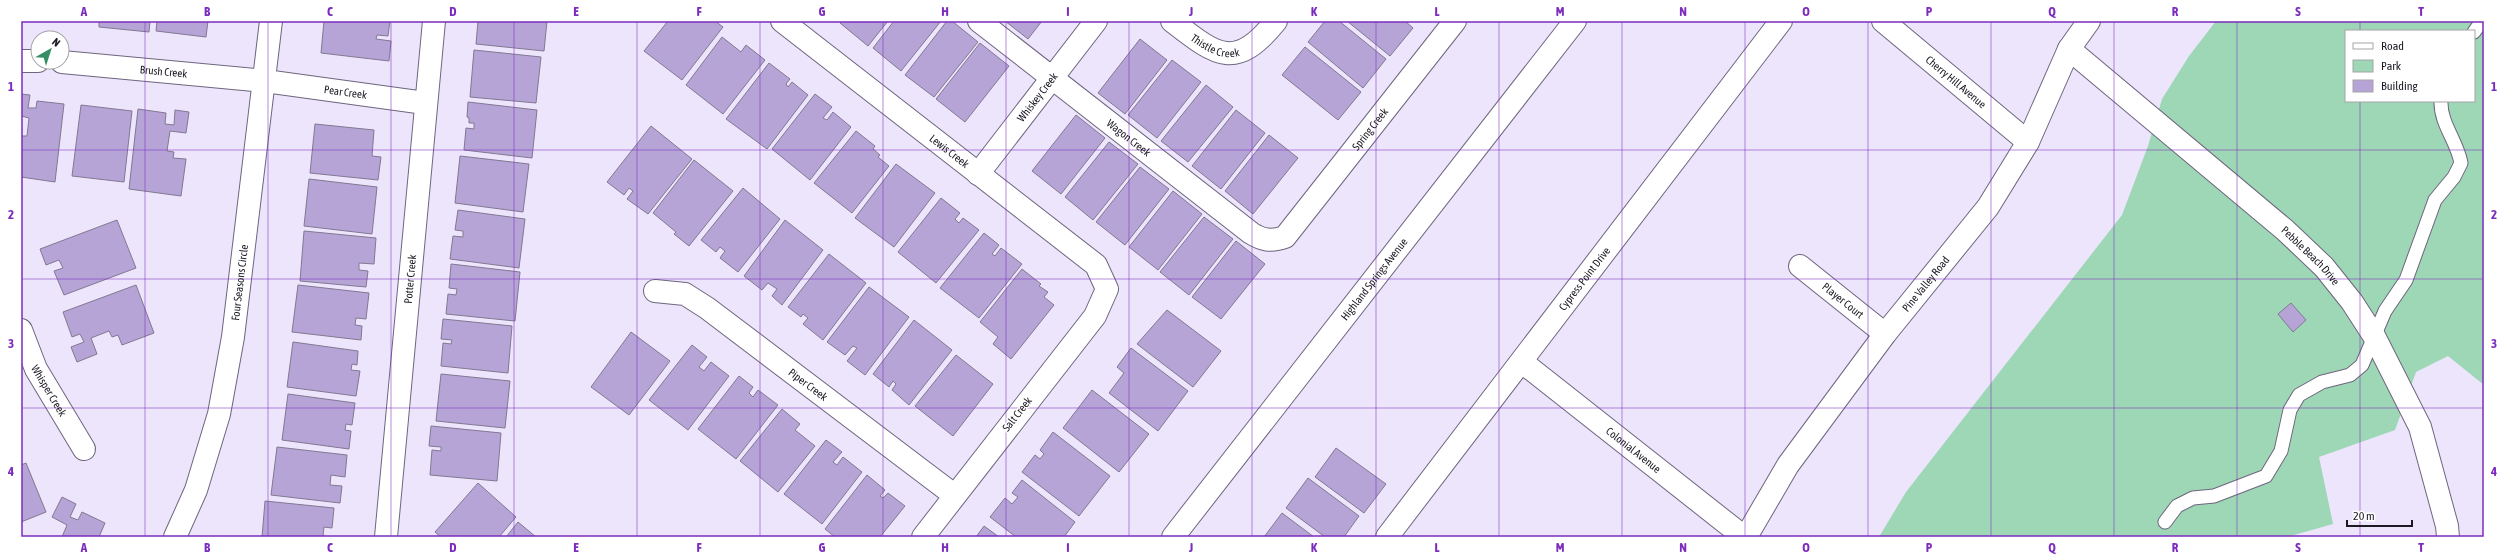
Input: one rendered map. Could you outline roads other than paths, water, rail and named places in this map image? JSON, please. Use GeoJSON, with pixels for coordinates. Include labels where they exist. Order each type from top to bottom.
{"type":"FeatureCollection","features":[{"type":"Feature","properties":{"kind":"street","name":"Four Seasons Circle"},"geometry":{"type":"LineString","coordinates":[[175,537],[196,490],[219,414],[233,337],[265,81],[271,21]]}},
{"type":"Feature","properties":{"kind":"street","name":"Potter Creek"},"geometry":{"type":"LineString","coordinates":[[386,537],[425,102],[434,21]]}},
{"type":"Feature","properties":{"kind":"street","name":"Lewis Creek"},"geometry":{"type":"LineString","coordinates":[[782,21],[1096,265],[1108,289]]}},
{"type":"Feature","properties":{"kind":"street","name":"Wagon Creek"},"geometry":{"type":"LineString","coordinates":[[979,21],[1251,233],[1262,239],[1276,240],[1285,237]]}},
{"type":"Feature","properties":{"kind":"street","name":"Whiskey Creek"},"geometry":{"type":"LineString","coordinates":[[978,174],[1096,21]]}},
{"type":"Feature","properties":{"kind":"street","name":"Thistle Creek"},"geometry":{"type":"LineString","coordinates":[[1172,21],[1201,43],[1216,51],[1233,54],[1256,45],[1276,21]]}},
{"type":"Feature","properties":{"kind":"street","name":"Spring Creek"},"geometry":{"type":"LineString","coordinates":[[1285,237],[1455,21]]}},
{"type":"Feature","properties":{"kind":"street","name":"Highland Springs Avenue"},"geometry":{"type":"LineString","coordinates":[[1173,537],[1575,21]]}},
{"type":"Feature","properties":{"kind":"street","name":"Cypress Point Drive"},"geometry":{"type":"LineString","coordinates":[[1387,537],[1781,21]]}},
{"type":"Feature","properties":{"kind":"street","name":"Cherry Hill Avenue"},"geometry":{"type":"LineString","coordinates":[[1883,21],[2028,142]]}},
{"type":"Feature","properties":{"kind":"street","name":"Pine Valley Road"},"geometry":{"type":"LineString","coordinates":[[1745,537],[1788,465],[1885,334],[1988,207],[2028,142],[2068,48],[2089,21]]}},
{"type":"Feature","properties":{"kind":"street","name":"Pebble Beach Drive"},"geometry":{"type":"LineString","coordinates":[[2068,48],[2285,230],[2324,267],[2352,302],[2374,336],[2420,427],[2448,537]]}},
{"type":"Feature","properties":{"kind":"street","name":"Brush Creek"},"geometry":{"type":"LineString","coordinates":[[70,63],[265,81]]}},
{"type":"Feature","properties":{"kind":"street","name":"Pear Creek"},"geometry":{"type":"LineString","coordinates":[[265,81],[425,102]]}},
{"type":"Feature","properties":{"kind":"street","name":"Player Court"},"geometry":{"type":"LineString","coordinates":[[1800,266],[1885,334]]}},
{"type":"Feature","properties":{"kind":"street","name":"Salt Creek"},"geometry":{"type":"LineString","coordinates":[[923,537],[954,495],[1095,316],[1108,289]]}},
{"type":"Feature","properties":{"kind":"street","name":"Piper Creek"},"geometry":{"type":"LineString","coordinates":[[655,290],[685,294],[708,308],[954,495]]}},
{"type":"Feature","properties":{"kind":"street","name":"Whisper Creek"},"geometry":{"type":"LineString","coordinates":[[21,330],[36,368],[84,449]]}},
{"type":"Feature","properties":{"kind":"street","name":"Colonial Avenue"},"geometry":{"type":"LineString","coordinates":[[1522,362],[1745,537]]}},
{"type":"Feature","properties":{"kind":"lane"},"geometry":{"type":"LineString","coordinates":[[2475,31],[2482,21]]}},
{"type":"Feature","properties":{"kind":"lane"},"geometry":{"type":"LineString","coordinates":[[2165,522],[2177,506],[2193,498],[2214,496],[2266,476],[2282,451],[2290,410],[2299,395],[2322,382],[2350,375],[2356,371],[2367,356],[2385,311],[2406,280],[2435,200],[2454,177],[2461,164],[2457,145],[2443,118],[2441,102]]}}]}
